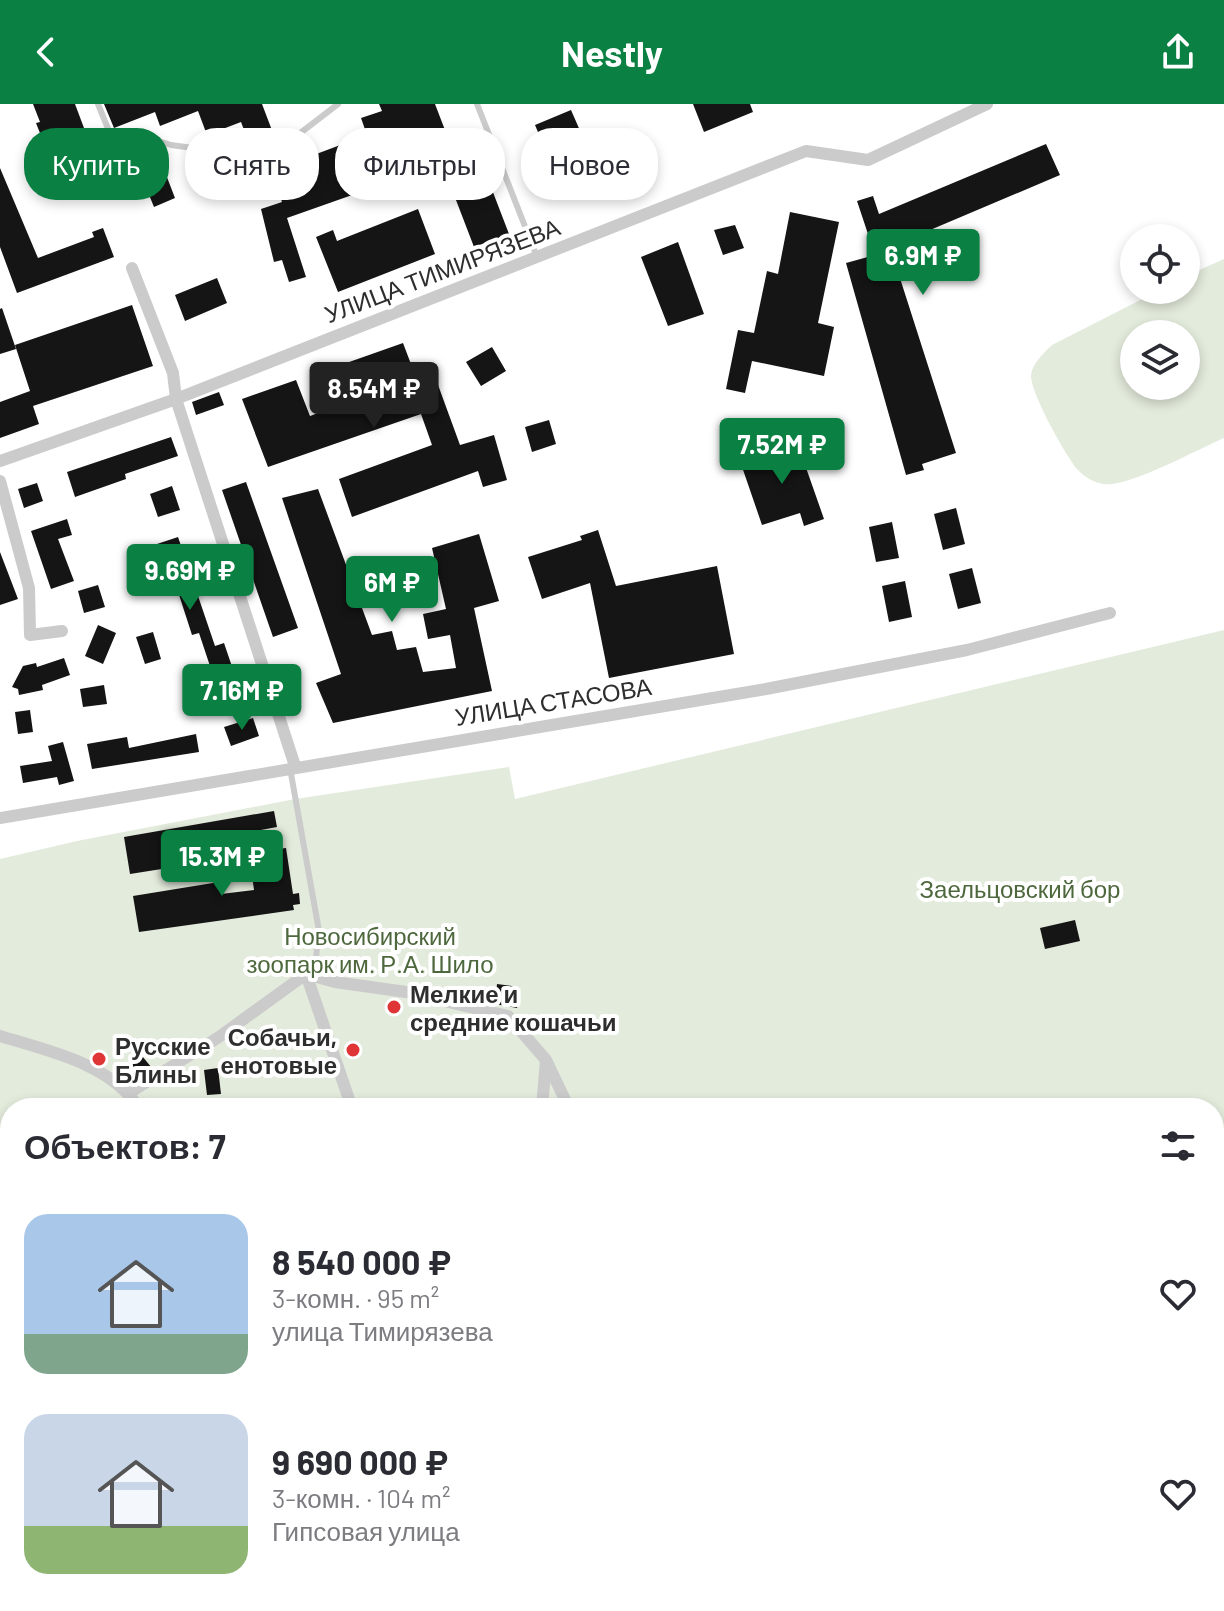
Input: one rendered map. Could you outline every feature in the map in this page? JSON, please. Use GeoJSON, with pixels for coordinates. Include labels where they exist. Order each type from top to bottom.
{"type":"FeatureCollection","features":[{"type":"Feature","properties":{"kind":"street","name":"УЛИЦА ТИМИРЯЗЕВА"},"geometry":{"type":"LineString","coordinates":[[0,461],[176,399],[806,151],[868,160],[987,104]]}},
{"type":"Feature","properties":{"kind":"street"},"geometry":{"type":"LineString","coordinates":[[132,268],[173,373],[176,399],[293,766]]}},
{"type":"Feature","properties":{"kind":"street"},"geometry":{"type":"LineString","coordinates":[[0,481],[29,588],[30,635],[62,631]]}},
{"type":"Feature","properties":{"kind":"street","name":"УЛИЦА СТАСОВА"},"geometry":{"type":"LineString","coordinates":[[0,818],[293,766],[766,689],[967,650],[1110,613]]}},
{"type":"Feature","properties":{"kind":"street"},"geometry":{"type":"LineString","coordinates":[[306,974],[335,982],[406,992],[508,1016],[546,1060],[564,1098]]}},
{"type":"Feature","properties":{"kind":"street"},"geometry":{"type":"LineString","coordinates":[[129,1093],[219,1037],[306,974]]}},
{"type":"Feature","properties":{"kind":"street"},"geometry":{"type":"LineString","coordinates":[[306,974],[349,1098]]}},
{"type":"Feature","properties":{"kind":"street"},"geometry":{"type":"LineString","coordinates":[[0,1036],[57,1053],[101,1073],[132,1098]]}},
{"type":"Feature","properties":{"kind":"street"},"geometry":{"type":"LineString","coordinates":[[543,1098],[546,1060]]}},
{"type":"Feature","properties":{"kind":"lane"},"geometry":{"type":"LineString","coordinates":[[98,104],[111,136],[132,132],[171,145],[251,156],[286,144],[338,104]]}},
{"type":"Feature","properties":{"kind":"lane"},"geometry":{"type":"LineString","coordinates":[[477,104],[538,258]]}},
{"type":"Feature","properties":{"kind":"lane"},"geometry":{"type":"LineString","coordinates":[[293,766],[319,931],[316,958],[306,974]]}},
{"type":"Feature","properties":{"kind":"green space"},"geometry":{"type":"Polygon","coordinates":[[[1224,259],[1224,438],[1129,480],[1103,484],[1092,480],[1077,469],[1065,450],[1049,423],[1032,383],[1034,366],[1052,345],[1133,304],[1200,304],[1200,270],[1224,259]]]}},
{"type":"Feature","properties":{"kind":"green space"},"geometry":{"type":"Polygon","coordinates":[[[1224,630],[1224,1098],[0,1098],[0,859],[295,799],[509,767],[515,799],[1224,630]]]}},
{"type":"Feature","properties":{"kind":"building"},"geometry":{"type":"Polygon","coordinates":[[[33,104],[75,104],[84,128],[38,128],[36,123],[40,122],[33,104]]]}},
{"type":"Feature","properties":{"kind":"building"},"geometry":{"type":"Polygon","coordinates":[[[104,104],[262,104],[271,128],[243,128],[241,122],[225,128],[204,128],[198,111],[160,126],[155,112],[114,128],[104,104]]]}},
{"type":"Feature","properties":{"kind":"building"},"geometry":{"type":"Polygon","coordinates":[[[379,104],[435,104],[444,128],[365,128],[361,118],[382,111],[379,104]]]}},
{"type":"Feature","properties":{"kind":"building"},"geometry":{"type":"Polygon","coordinates":[[[693,104],[750,104],[753,112],[704,132],[693,104]]]}},
{"type":"Feature","properties":{"kind":"building"},"geometry":{"type":"Polygon","coordinates":[[[571,110],[579,128],[536,128],[535,125],[571,110]]]}},
{"type":"Feature","properties":{"kind":"building"},"geometry":{"type":"Polygon","coordinates":[[[1046,144],[1060,175],[890,247],[956,453],[922,464],[924,470],[906,475],[846,263],[875,255],[857,201],[873,196],[879,214],[1046,144]]]}},
{"type":"Feature","properties":{"kind":"building"},"geometry":{"type":"Polygon","coordinates":[[[335,147],[335,200],[338,200],[287,218],[306,277],[289,282],[282,260],[274,262],[261,209],[281,200],[319,200],[319,153],[335,147]]]}},
{"type":"Feature","properties":{"kind":"building"},"geometry":{"type":"Polygon","coordinates":[[[0,168],[38,258],[94,237],[92,232],[103,228],[114,257],[17,293],[0,247],[0,168]]]}},
{"type":"Feature","properties":{"kind":"building"},"geometry":{"type":"Polygon","coordinates":[[[169,182],[175,198],[154,207],[151,200],[169,200],[169,182]]]}},
{"type":"Feature","properties":{"kind":"building"},"geometry":{"type":"Polygon","coordinates":[[[456,200],[496,200],[509,234],[474,247],[456,200]]]}},
{"type":"Feature","properties":{"kind":"building"},"geometry":{"type":"Polygon","coordinates":[[[418,209],[435,254],[338,292],[316,237],[333,230],[337,241],[418,209]]]}},
{"type":"Feature","properties":{"kind":"building"},"geometry":{"type":"Polygon","coordinates":[[[790,212],[839,222],[818,323],[834,327],[824,376],[752,361],[745,393],[726,389],[738,330],[754,333],[767,271],[778,274],[790,212]]]}},
{"type":"Feature","properties":{"kind":"building"},"geometry":{"type":"Polygon","coordinates":[[[735,225],[744,248],[723,255],[714,230],[735,225]]]}},
{"type":"Feature","properties":{"kind":"building"},"geometry":{"type":"Polygon","coordinates":[[[678,242],[704,314],[668,326],[641,257],[678,242]]]}},
{"type":"Feature","properties":{"kind":"building"},"geometry":{"type":"Polygon","coordinates":[[[217,278],[227,303],[185,321],[175,295],[217,278]]]}},
{"type":"Feature","properties":{"kind":"building"},"geometry":{"type":"Polygon","coordinates":[[[132,305],[153,366],[33,406],[39,424],[0,438],[0,402],[30,391],[15,345],[132,305]]]}},
{"type":"Feature","properties":{"kind":"building"},"geometry":{"type":"Polygon","coordinates":[[[0,309],[16,349],[0,354],[0,309]]]}},
{"type":"Feature","properties":{"kind":"building"},"geometry":{"type":"Polygon","coordinates":[[[403,343],[417,380],[434,374],[460,445],[494,435],[507,480],[483,487],[478,471],[352,517],[339,479],[432,445],[421,414],[268,467],[242,399],[296,380],[310,416],[348,402],[335,367],[403,343]]]}},
{"type":"Feature","properties":{"kind":"building"},"geometry":{"type":"Polygon","coordinates":[[[492,347],[506,371],[481,386],[466,362],[492,347]]]}},
{"type":"Feature","properties":{"kind":"building"},"geometry":{"type":"Polygon","coordinates":[[[219,392],[224,405],[196,415],[192,402],[219,392]]]}},
{"type":"Feature","properties":{"kind":"building"},"geometry":{"type":"Polygon","coordinates":[[[549,420],[556,444],[532,452],[525,427],[549,420]]]}},
{"type":"Feature","properties":{"kind":"building"},"geometry":{"type":"Polygon","coordinates":[[[171,437],[178,456],[125,474],[126,479],[75,497],[67,472],[171,437]]]}},
{"type":"Feature","properties":{"kind":"building"},"geometry":{"type":"Polygon","coordinates":[[[797,442],[824,519],[804,526],[800,513],[762,525],[740,461],[797,442]]]}},
{"type":"Feature","properties":{"kind":"building"},"geometry":{"type":"Polygon","coordinates":[[[246,482],[298,628],[273,637],[222,490],[246,482]]]}},
{"type":"Feature","properties":{"kind":"building"},"geometry":{"type":"Polygon","coordinates":[[[37,483],[43,501],[24,508],[18,489],[37,483]]]}},
{"type":"Feature","properties":{"kind":"building"},"geometry":{"type":"Polygon","coordinates":[[[172,486],[180,510],[158,517],[150,494],[172,486]]]}},
{"type":"Feature","properties":{"kind":"building"},"geometry":{"type":"Polygon","coordinates":[[[318,489],[372,635],[392,631],[397,650],[416,647],[423,672],[456,668],[450,635],[428,639],[423,614],[446,609],[432,548],[479,534],[499,601],[474,608],[492,691],[333,723],[316,683],[341,674],[282,498],[318,489]]]}},
{"type":"Feature","properties":{"kind":"building"},"geometry":{"type":"Polygon","coordinates":[[[956,508],[965,544],[943,550],[934,514],[956,508]]]}},
{"type":"Feature","properties":{"kind":"building"},"geometry":{"type":"Polygon","coordinates":[[[67,519],[72,535],[58,539],[74,581],[51,589],[31,531],[67,519]]]}},
{"type":"Feature","properties":{"kind":"building"},"geometry":{"type":"Polygon","coordinates":[[[892,522],[899,558],[876,562],[869,527],[892,522]]]}},
{"type":"Feature","properties":{"kind":"building"},"geometry":{"type":"Polygon","coordinates":[[[598,530],[616,586],[717,566],[734,654],[609,678],[590,583],[542,599],[528,557],[582,540],[580,536],[598,530]]]}},
{"type":"Feature","properties":{"kind":"building"},"geometry":{"type":"Polygon","coordinates":[[[178,537],[215,646],[224,643],[242,696],[211,703],[207,686],[216,684],[199,633],[192,635],[172,573],[140,585],[130,560],[156,551],[154,545],[178,537]]]}},
{"type":"Feature","properties":{"kind":"building"},"geometry":{"type":"Polygon","coordinates":[[[0,552],[18,599],[0,605],[0,552]]]}},
{"type":"Feature","properties":{"kind":"building"},"geometry":{"type":"Polygon","coordinates":[[[972,568],[981,603],[958,609],[949,574],[972,568]]]}},
{"type":"Feature","properties":{"kind":"building"},"geometry":{"type":"Polygon","coordinates":[[[905,581],[912,617],[889,622],[882,586],[905,581]]]}},
{"type":"Feature","properties":{"kind":"building"},"geometry":{"type":"Polygon","coordinates":[[[98,585],[105,607],[84,613],[78,591],[98,585]]]}},
{"type":"Feature","properties":{"kind":"building"},"geometry":{"type":"Polygon","coordinates":[[[98,625],[116,633],[103,664],[85,656],[98,625]]]}},
{"type":"Feature","properties":{"kind":"building"},"geometry":{"type":"Polygon","coordinates":[[[153,632],[161,659],[145,664],[136,637],[153,632]]]}},
{"type":"Feature","properties":{"kind":"building"},"geometry":{"type":"Polygon","coordinates":[[[64,658],[70,675],[42,685],[43,690],[19,695],[18,689],[12,687],[23,666],[36,663],[37,667],[64,658]]]}},
{"type":"Feature","properties":{"kind":"building"},"geometry":{"type":"Polygon","coordinates":[[[104,685],[107,704],[83,707],[80,689],[104,685]]]}},
{"type":"Feature","properties":{"kind":"building"},"geometry":{"type":"Polygon","coordinates":[[[30,710],[33,732],[18,734],[15,712],[30,710]]]}},
{"type":"Feature","properties":{"kind":"building"},"geometry":{"type":"Polygon","coordinates":[[[253,718],[259,736],[231,746],[224,727],[253,718]]]}},
{"type":"Feature","properties":{"kind":"building"},"geometry":{"type":"Polygon","coordinates":[[[196,734],[199,752],[92,769],[87,744],[127,737],[129,748],[196,734]]]}},
{"type":"Feature","properties":{"kind":"building"},"geometry":{"type":"Polygon","coordinates":[[[63,742],[74,781],[59,785],[57,777],[23,783],[20,766],[52,761],[48,746],[63,742]]]}},
{"type":"Feature","properties":{"kind":"building"},"geometry":{"type":"Polygon","coordinates":[[[274,811],[277,827],[222,837],[225,859],[130,874],[124,837],[274,811]]]}},
{"type":"Feature","properties":{"kind":"building"},"geometry":{"type":"Polygon","coordinates":[[[286,848],[293,894],[299,893],[300,904],[293,905],[294,910],[139,932],[133,896],[219,882],[221,894],[254,890],[249,853],[286,848]]]}},
{"type":"Feature","properties":{"kind":"building"},"geometry":{"type":"Polygon","coordinates":[[[1075,920],[1080,941],[1045,949],[1040,928],[1075,920]]]}},
{"type":"Feature","properties":{"kind":"building"},"geometry":{"type":"Polygon","coordinates":[[[497,984],[520,987],[517,1008],[495,1004],[497,984]]]}},
{"type":"Feature","properties":{"kind":"building"},"geometry":{"type":"Polygon","coordinates":[[[142,1056],[152,1068],[137,1077],[120,1075],[142,1056]]]}},
{"type":"Feature","properties":{"kind":"building"},"geometry":{"type":"Polygon","coordinates":[[[218,1068],[221,1094],[207,1095],[204,1070],[218,1068]]]}},
{"type":"Feature","properties":{"kind":"place","name":"Мелкие и средние кошачьи"},"geometry":{"type":"Point","coordinates":[394,1007]}},
{"type":"Feature","properties":{"kind":"place","name":"Собачьи, енотовые"},"geometry":{"type":"Point","coordinates":[353,1050]}},
{"type":"Feature","properties":{"kind":"place","name":"Русские Блины"},"geometry":{"type":"Point","coordinates":[99,1059]}},
{"type":"Feature","properties":{"kind":"park label","name":"Заельцовский бор"},"geometry":{"type":"Point","coordinates":[1020,888]}},
{"type":"Feature","properties":{"kind":"park label","name":"Новосибирский зоопарк им. Р.А. Шило"},"geometry":{"type":"Point","coordinates":[370,949]}}]}
